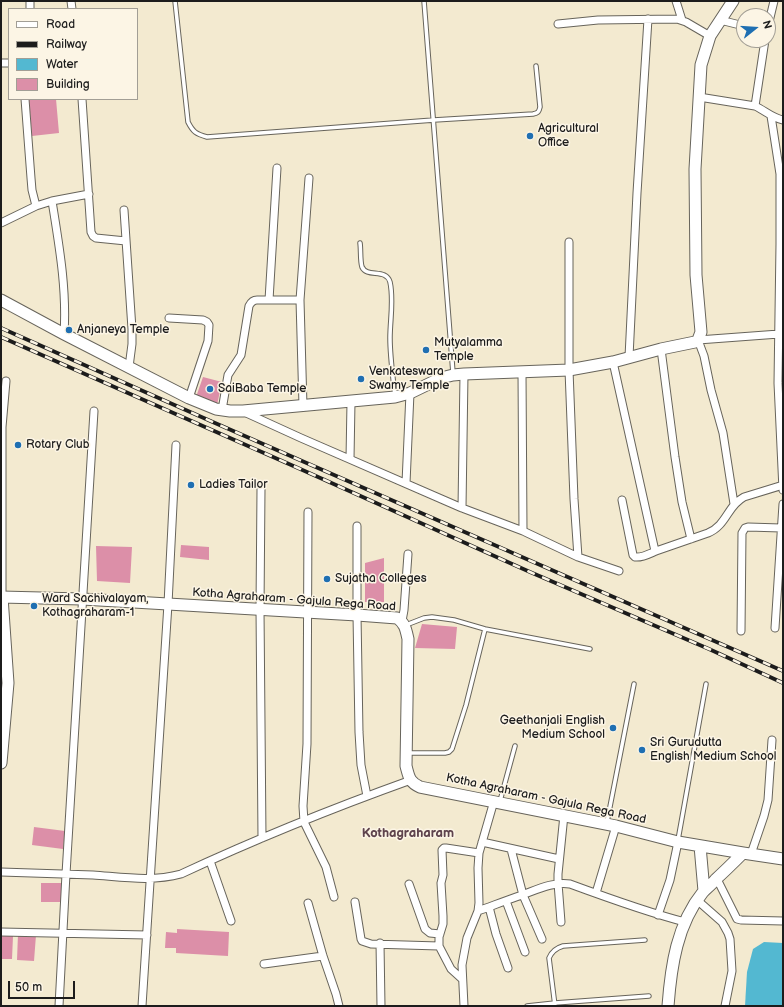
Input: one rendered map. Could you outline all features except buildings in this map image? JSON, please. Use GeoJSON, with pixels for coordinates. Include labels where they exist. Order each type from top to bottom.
{"type":"FeatureCollection","features":[{"type":"Feature","properties":{"kind":"street"},"geometry":{"type":"LineString","coordinates":[[676,1],[682,20]]}},
{"type":"Feature","properties":{"kind":"street"},"geometry":{"type":"LineString","coordinates":[[733,1],[710,36],[701,65],[694,169],[696,275],[701,332],[698,340],[704,356],[711,390],[723,434],[734,504]]}},
{"type":"Feature","properties":{"kind":"street"},"geometry":{"type":"LineString","coordinates":[[629,358],[637,193],[648,19]]}},
{"type":"Feature","properties":{"kind":"street"},"geometry":{"type":"LineString","coordinates":[[558,24],[598,20],[677,19],[682,20],[710,36]]}},
{"type":"Feature","properties":{"kind":"street"},"geometry":{"type":"LineString","coordinates":[[720,20],[736,24]]}},
{"type":"Feature","properties":{"kind":"street"},"geometry":{"type":"LineString","coordinates":[[755,106],[764,48]]}},
{"type":"Feature","properties":{"kind":"street"},"geometry":{"type":"LineString","coordinates":[[699,97],[755,106],[771,116],[783,120]]}},
{"type":"Feature","properties":{"kind":"street"},"geometry":{"type":"LineString","coordinates":[[25,100],[30,178],[36,206]]}},
{"type":"Feature","properties":{"kind":"street"},"geometry":{"type":"LineString","coordinates":[[82,100],[91,232],[96,238],[126,241]]}},
{"type":"Feature","properties":{"kind":"street"},"geometry":{"type":"LineString","coordinates":[[771,116],[780,174],[779,334],[783,490]]}},
{"type":"Feature","properties":{"kind":"street"},"geometry":{"type":"LineString","coordinates":[[269,300],[277,168]]}},
{"type":"Feature","properties":{"kind":"street"},"geometry":{"type":"LineString","coordinates":[[303,406],[300,300],[309,178]]}},
{"type":"Feature","properties":{"kind":"street"},"geometry":{"type":"LineString","coordinates":[[1,223],[36,206],[52,201],[89,194]]}},
{"type":"Feature","properties":{"kind":"street"},"geometry":{"type":"LineString","coordinates":[[52,201],[64,289],[64,334]]}},
{"type":"Feature","properties":{"kind":"street"},"geometry":{"type":"LineString","coordinates":[[124,210],[132,344],[129,367]]}},
{"type":"Feature","properties":{"kind":"street"},"geometry":{"type":"LineString","coordinates":[[569,242],[569,370],[574,499],[578,557]]}},
{"type":"Feature","properties":{"kind":"street"},"geometry":{"type":"LineString","coordinates":[[1,300],[189,398],[216,409],[243,411],[395,397],[410,393],[441,378],[458,374],[569,370],[613,362],[698,340],[779,334]]}},
{"type":"Feature","properties":{"kind":"street"},"geometry":{"type":"LineString","coordinates":[[222,410],[228,375],[241,355],[249,306],[254,300],[300,300]]}},
{"type":"Feature","properties":{"kind":"street"},"geometry":{"type":"LineString","coordinates":[[169,318],[203,320],[209,325],[208,341],[189,398]]}},
{"type":"Feature","properties":{"kind":"street"},"geometry":{"type":"LineString","coordinates":[[661,349],[676,464],[682,502],[691,539]]}},
{"type":"Feature","properties":{"kind":"street"},"geometry":{"type":"LineString","coordinates":[[613,362],[655,551]]}},
{"type":"Feature","properties":{"kind":"street"},"geometry":{"type":"LineString","coordinates":[[522,372],[523,532]]}},
{"type":"Feature","properties":{"kind":"street"},"geometry":{"type":"LineString","coordinates":[[458,374],[462,508]]}},
{"type":"Feature","properties":{"kind":"street"},"geometry":{"type":"LineString","coordinates":[[1,763],[8,683],[1,597],[2,427],[6,381]]}},
{"type":"Feature","properties":{"kind":"street"},"geometry":{"type":"LineString","coordinates":[[406,483],[410,393]]}},
{"type":"Feature","properties":{"kind":"street"},"geometry":{"type":"LineString","coordinates":[[350,459],[351,402]]}},
{"type":"Feature","properties":{"kind":"street"},"geometry":{"type":"LineString","coordinates":[[59,1006],[94,411]]}},
{"type":"Feature","properties":{"kind":"street"},"geometry":{"type":"LineString","coordinates":[[243,411],[462,508],[523,532],[578,557],[619,571]]}},
{"type":"Feature","properties":{"kind":"street"},"geometry":{"type":"LineString","coordinates":[[142,1006],[168,604],[176,445]]}},
{"type":"Feature","properties":{"kind":"street"},"geometry":{"type":"LineString","coordinates":[[622,500],[633,555],[635,557],[641,557],[715,530],[721,524],[734,504],[744,497],[783,485]]}},
{"type":"Feature","properties":{"kind":"street"},"geometry":{"type":"LineString","coordinates":[[261,489],[260,609],[262,838]]}},
{"type":"Feature","properties":{"kind":"street"},"geometry":{"type":"LineString","coordinates":[[775,628],[783,504]]}},
{"type":"Feature","properties":{"kind":"street"},"geometry":{"type":"LineString","coordinates":[[308,512],[307,744],[303,806],[304,822],[326,867],[334,897]]}},
{"type":"Feature","properties":{"kind":"street"},"geometry":{"type":"LineString","coordinates":[[357,526],[359,732],[361,765],[367,796]]}},
{"type":"Feature","properties":{"kind":"street"},"geometry":{"type":"LineString","coordinates":[[741,631],[742,533],[744,528],[748,527],[781,528]]}},
{"type":"Feature","properties":{"kind":"street"},"geometry":{"type":"LineString","coordinates":[[403,623],[408,554]]}},
{"type":"Feature","properties":{"kind":"street","name":"Kotha Agraharam - Gajula Rega Road"},"geometry":{"type":"LineString","coordinates":[[1,597],[82,599],[397,618],[403,623],[408,639],[406,766],[414,784],[420,787],[611,825],[678,842],[783,859]]}},
{"type":"Feature","properties":{"kind":"street"},"geometry":{"type":"LineString","coordinates":[[668,1006],[676,950],[685,922],[697,900],[704,891],[717,878],[747,854],[764,816],[768,800],[772,740]]}},
{"type":"Feature","properties":{"kind":"street"},"geometry":{"type":"LineString","coordinates":[[1,872],[150,879],[170,877],[181,874],[262,838],[411,780]]}},
{"type":"Feature","properties":{"kind":"street"},"geometry":{"type":"LineString","coordinates":[[464,1006],[462,965],[467,938],[478,911],[479,853],[497,802]]}},
{"type":"Feature","properties":{"kind":"street"},"geometry":{"type":"LineString","coordinates":[[561,922],[558,884],[564,815]]}},
{"type":"Feature","properties":{"kind":"street"},"geometry":{"type":"LineString","coordinates":[[596,894],[611,825]]}},
{"type":"Feature","properties":{"kind":"street"},"geometry":{"type":"LineString","coordinates":[[482,842],[559,859]]}},
{"type":"Feature","properties":{"kind":"street"},"geometry":{"type":"LineString","coordinates":[[658,915],[670,880],[678,842]]}},
{"type":"Feature","properties":{"kind":"street"},"geometry":{"type":"LineString","coordinates":[[700,846],[704,891]]}},
{"type":"Feature","properties":{"kind":"street"},"geometry":{"type":"LineString","coordinates":[[462,979],[451,969],[439,946],[443,924],[441,883],[443,875],[442,850],[446,848],[479,853]]}},
{"type":"Feature","properties":{"kind":"street"},"geometry":{"type":"LineString","coordinates":[[511,849],[523,895],[542,939]]}},
{"type":"Feature","properties":{"kind":"street"},"geometry":{"type":"LineString","coordinates":[[210,861],[231,921]]}},
{"type":"Feature","properties":{"kind":"street"},"geometry":{"type":"LineString","coordinates":[[717,878],[737,919],[783,920]]}},
{"type":"Feature","properties":{"kind":"street"},"geometry":{"type":"LineString","coordinates":[[409,884],[425,929],[430,933],[440,934]]}},
{"type":"Feature","properties":{"kind":"street"},"geometry":{"type":"LineString","coordinates":[[478,911],[558,884],[570,884],[658,915],[685,922]]}},
{"type":"Feature","properties":{"kind":"street"},"geometry":{"type":"LineString","coordinates":[[697,900],[722,922],[728,933],[732,971],[725,1006]]}},
{"type":"Feature","properties":{"kind":"street"},"geometry":{"type":"LineString","coordinates":[[506,901],[525,952]]}},
{"type":"Feature","properties":{"kind":"street"},"geometry":{"type":"LineString","coordinates":[[356,902],[362,941],[371,944],[380,943],[439,946]]}},
{"type":"Feature","properties":{"kind":"street"},"geometry":{"type":"LineString","coordinates":[[308,903],[339,1006]]}},
{"type":"Feature","properties":{"kind":"street"},"geometry":{"type":"LineString","coordinates":[[489,907],[496,934],[508,968]]}},
{"type":"Feature","properties":{"kind":"street"},"geometry":{"type":"LineString","coordinates":[[1,932],[146,935]]}},
{"type":"Feature","properties":{"kind":"street"},"geometry":{"type":"LineString","coordinates":[[380,943],[382,1006]]}},
{"type":"Feature","properties":{"kind":"street"},"geometry":{"type":"LineString","coordinates":[[264,964],[323,956]]}},
{"type":"Feature","properties":{"kind":"lane"},"geometry":{"type":"LineString","coordinates":[[175,1],[188,122],[191,129],[195,133],[207,137],[537,113],[540,107],[536,66]]}},
{"type":"Feature","properties":{"kind":"lane"},"geometry":{"type":"LineString","coordinates":[[424,1],[458,374]]}},
{"type":"Feature","properties":{"kind":"lane"},"geometry":{"type":"LineString","coordinates":[[360,242],[363,269],[366,272],[386,276],[390,281],[392,304],[390,338],[395,397]]}},
{"type":"Feature","properties":{"kind":"lane"},"geometry":{"type":"LineString","coordinates":[[403,623],[432,617],[454,620],[485,629],[590,649]]}},
{"type":"Feature","properties":{"kind":"lane"},"geometry":{"type":"LineString","coordinates":[[406,753],[445,753],[452,749],[466,705],[485,629]]}},
{"type":"Feature","properties":{"kind":"lane"},"geometry":{"type":"LineString","coordinates":[[611,825],[634,684]]}},
{"type":"Feature","properties":{"kind":"lane"},"geometry":{"type":"LineString","coordinates":[[678,842],[706,684]]}},
{"type":"Feature","properties":{"kind":"lane"},"geometry":{"type":"LineString","coordinates":[[497,802],[515,746]]}},
{"type":"Feature","properties":{"kind":"lane"},"geometry":{"type":"LineString","coordinates":[[555,1004],[549,958],[551,953],[558,947],[644,940]]}},
{"type":"Feature","properties":{"kind":"lane"},"geometry":{"type":"LineString","coordinates":[[527,1006],[650,996]]}},
{"type":"Feature","properties":{"kind":"water"},"geometry":{"type":"Polygon","coordinates":[[[764,942],[783,943],[783,1006],[745,1006],[747,972],[753,949],[764,942]]]}},
{"type":"Feature","properties":{"kind":"railway"},"geometry":{"type":"LineString","coordinates":[[1,328],[783,671]]}},
{"type":"Feature","properties":{"kind":"railway"},"geometry":{"type":"LineString","coordinates":[[1,337],[783,683]]}},
{"type":"Feature","properties":{"kind":"place","name":"Agricultural Office"},"geometry":{"type":"Point","coordinates":[530,136]}},
{"type":"Feature","properties":{"kind":"place","name":"Anjaneya Temple"},"geometry":{"type":"Point","coordinates":[69,330]}},
{"type":"Feature","properties":{"kind":"place","name":"Mutyalamma Temple"},"geometry":{"type":"Point","coordinates":[426,350]}},
{"type":"Feature","properties":{"kind":"place","name":"Venkateswara Swamy Temple"},"geometry":{"type":"Point","coordinates":[361,379]}},
{"type":"Feature","properties":{"kind":"place","name":"SaiBaba Temple"},"geometry":{"type":"Point","coordinates":[210,389]}},
{"type":"Feature","properties":{"kind":"place","name":"Rotary Club"},"geometry":{"type":"Point","coordinates":[18,445]}},
{"type":"Feature","properties":{"kind":"place","name":"Ladies Tailor"},"geometry":{"type":"Point","coordinates":[191,485]}},
{"type":"Feature","properties":{"kind":"place","name":"Sujatha Colleges"},"geometry":{"type":"Point","coordinates":[327,579]}},
{"type":"Feature","properties":{"kind":"place","name":"Ward Sachivalayam, Kothagraharam-1"},"geometry":{"type":"Point","coordinates":[34,606]}},
{"type":"Feature","properties":{"kind":"place","name":"Geethanjali English Medium School"},"geometry":{"type":"Point","coordinates":[613,728]}},
{"type":"Feature","properties":{"kind":"place","name":"Sri Gurudutta English Medium School"},"geometry":{"type":"Point","coordinates":[642,750]}},
{"type":"Feature","properties":{"kind":"district","name":"Kothagraharam"},"geometry":{"type":"Point","coordinates":[408,834]}}]}
